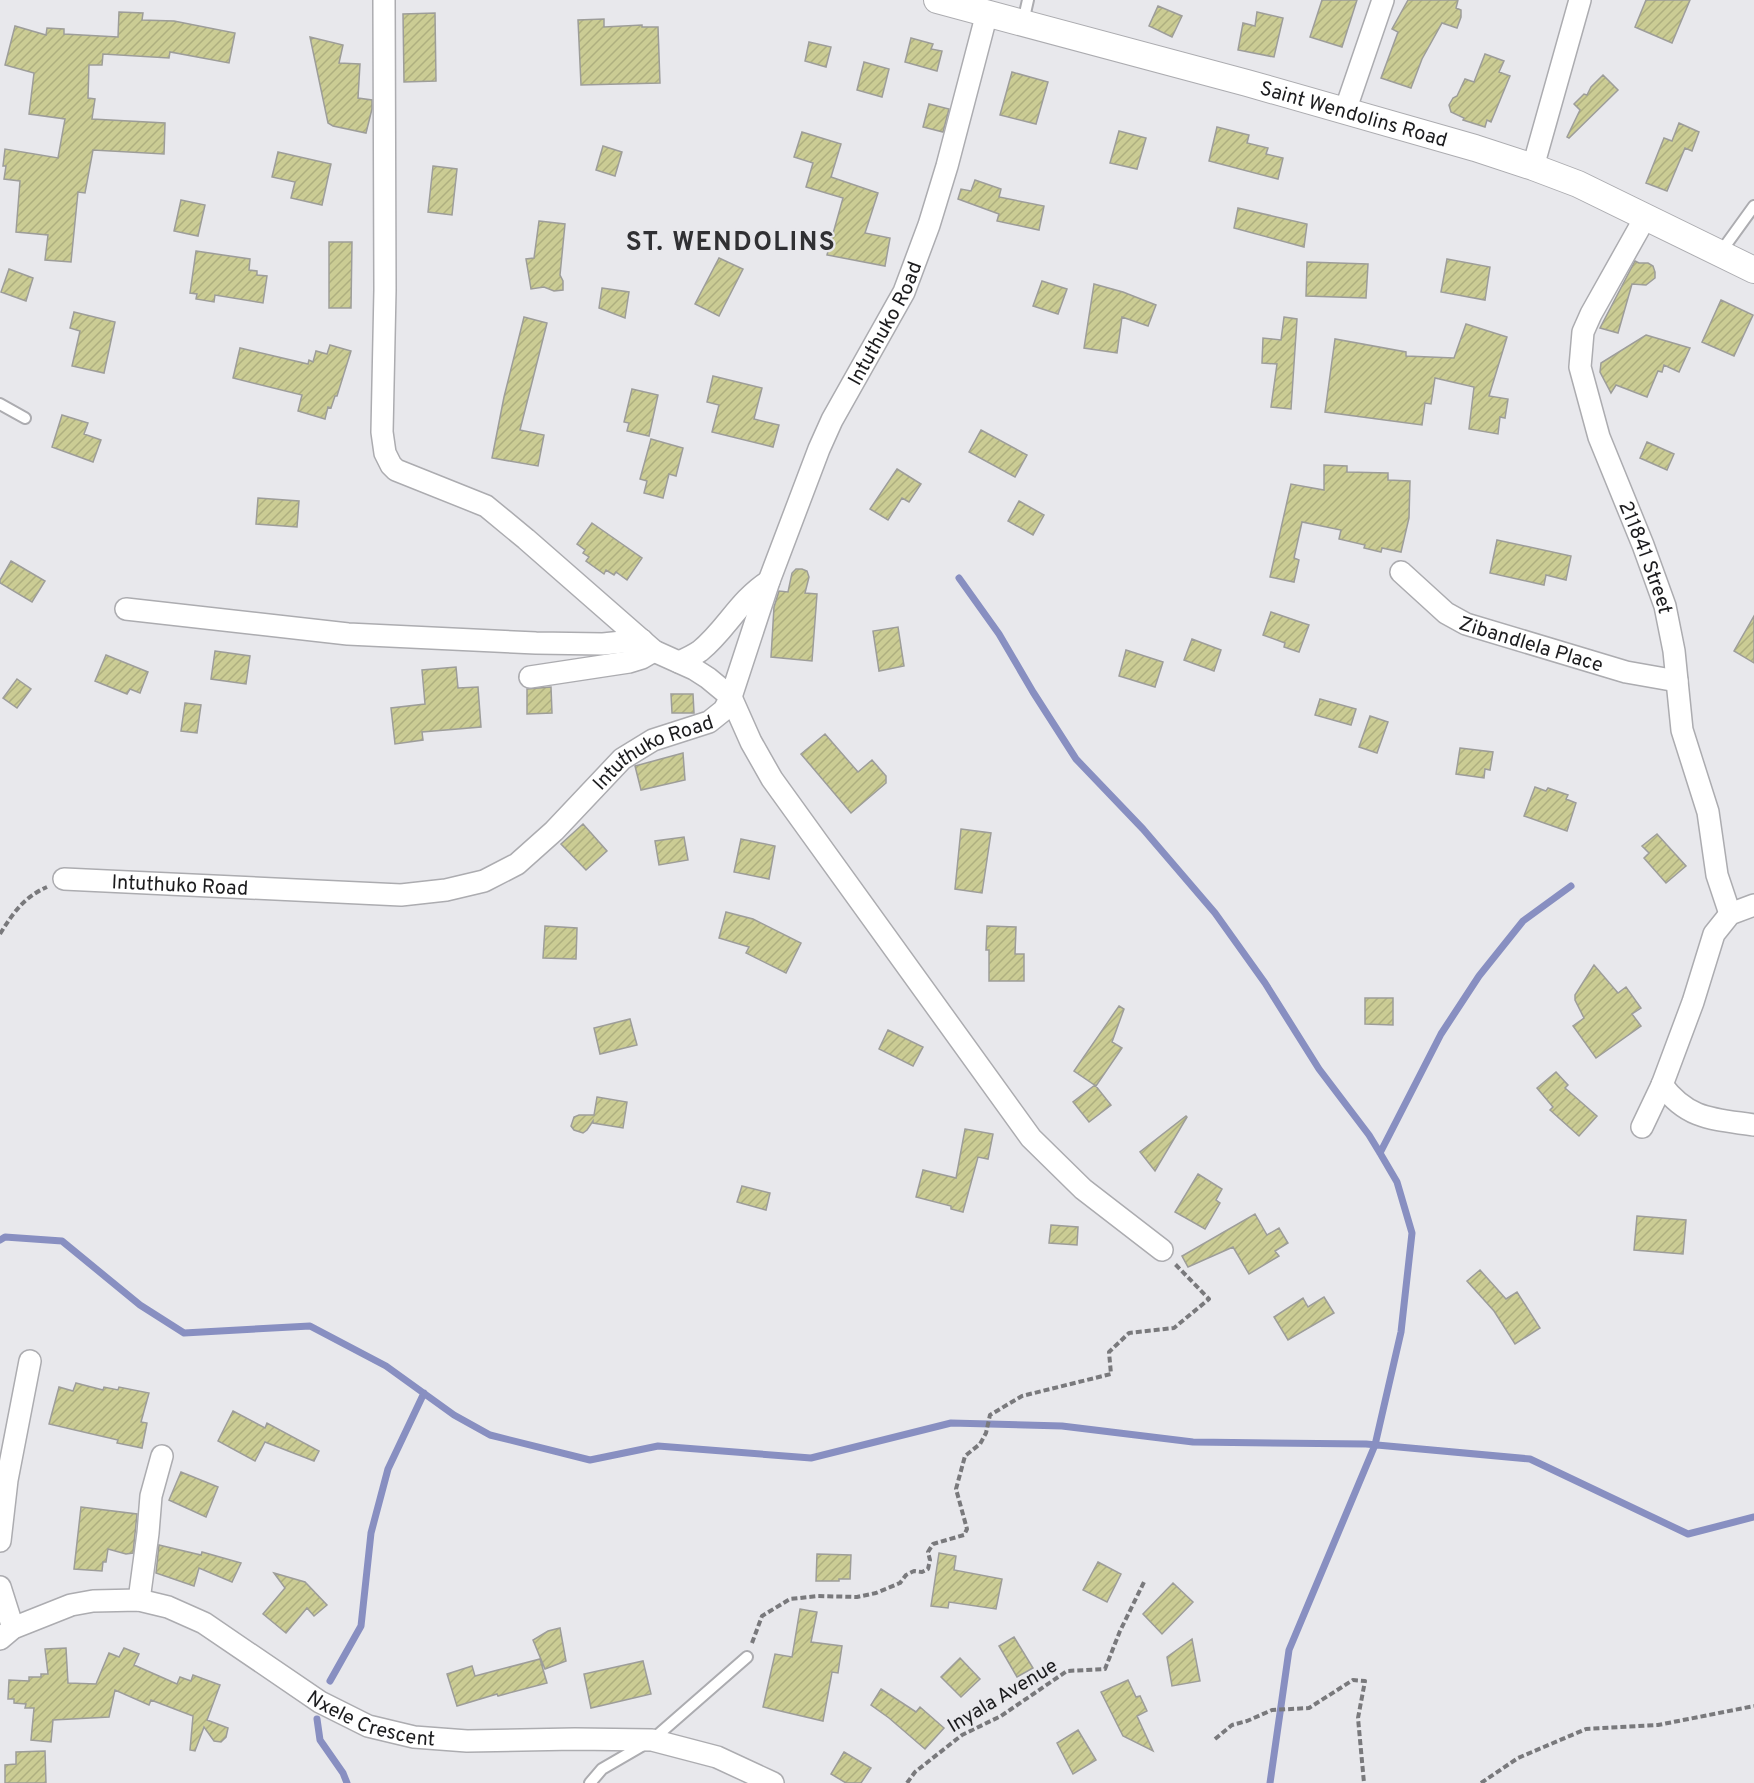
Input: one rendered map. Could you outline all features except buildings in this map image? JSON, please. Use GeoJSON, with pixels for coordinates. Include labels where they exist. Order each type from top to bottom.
{"type":"FeatureCollection","features":[{"type":"Feature","properties":{"kind":"street"},"geometry":{"type":"LineString","coordinates":[[384,0],[385,290],[382,432],[385,453],[391,465],[401,473],[486,506],[648,645],[708,678],[731,697],[751,742],[772,779],[1031,1138],[1083,1190],[1162,1250]]}},
{"type":"Feature","properties":{"kind":"street","name":"Saint Wendolins Road"},"geometry":{"type":"LineString","coordinates":[[937,0],[987,13],[1026,11],[1533,167],[1578,184],[1754,270]]}},
{"type":"Feature","properties":{"kind":"street"},"geometry":{"type":"LineString","coordinates":[[1345,111],[1383,0]]}},
{"type":"Feature","properties":{"kind":"street"},"geometry":{"type":"LineString","coordinates":[[1533,167],[1580,0]]}},
{"type":"Feature","properties":{"kind":"street","name":"Intuthuko Road"},"geometry":{"type":"LineString","coordinates":[[64,879],[401,895],[446,890],[484,881],[517,864],[561,825],[621,759],[653,740],[709,722],[724,710],[731,697],[769,581],[819,449],[832,420],[904,292],[929,225],[947,166],[987,13]]}},
{"type":"Feature","properties":{"kind":"street","name":"211841 Street"},"geometry":{"type":"LineString","coordinates":[[1646,216],[1583,332],[1580,367],[1599,437],[1665,606],[1674,651],[1682,730],[1708,812],[1716,874],[1730,914]]}},
{"type":"Feature","properties":{"kind":"street","name":"Zibandlela Place"},"geometry":{"type":"LineString","coordinates":[[1401,572],[1446,613],[1466,624],[1626,672],[1677,681]]}},
{"type":"Feature","properties":{"kind":"street"},"geometry":{"type":"LineString","coordinates":[[679,662],[700,650],[748,596],[769,581]]}},
{"type":"Feature","properties":{"kind":"street"},"geometry":{"type":"LineString","coordinates":[[126,609],[348,634],[536,643],[648,645]]}},
{"type":"Feature","properties":{"kind":"street"},"geometry":{"type":"LineString","coordinates":[[530,677],[629,662],[642,658],[648,645]]}},
{"type":"Feature","properties":{"kind":"street"},"geometry":{"type":"LineString","coordinates":[[1642,1127],[1662,1085],[1693,1002],[1714,934],[1730,914],[1754,905]]}},
{"type":"Feature","properties":{"kind":"street"},"geometry":{"type":"LineString","coordinates":[[1662,1085],[1673,1100],[1699,1115],[1754,1125]]}},
{"type":"Feature","properties":{"kind":"street"},"geometry":{"type":"LineString","coordinates":[[0,1541],[7,1480],[30,1360]]}},
{"type":"Feature","properties":{"kind":"street"},"geometry":{"type":"LineString","coordinates":[[139,1600],[151,1496],[162,1456]]}},
{"type":"Feature","properties":{"kind":"street"},"geometry":{"type":"LineString","coordinates":[[0,1587],[7,1633]]}},
{"type":"Feature","properties":{"kind":"street","name":"Nxele Crescent"},"geometry":{"type":"LineString","coordinates":[[7,1633],[71,1605],[93,1601],[139,1600],[168,1607],[204,1623],[320,1702],[368,1726],[414,1737],[466,1741],[652,1740],[717,1757],[772,1783]]}},
{"type":"Feature","properties":{"kind":"lane"},"geometry":{"type":"LineString","coordinates":[[1720,253],[1754,206]]}},
{"type":"Feature","properties":{"kind":"lane"},"geometry":{"type":"LineString","coordinates":[[0,404],[25,418]]}},
{"type":"Feature","properties":{"kind":"lane"},"geometry":{"type":"LineString","coordinates":[[590,1783],[602,1769],[652,1740],[747,1657]]}},
{"type":"Feature","properties":{"kind":"path"},"geometry":{"type":"LineString","coordinates":[[0,934],[25,900],[64,879]]}},
{"type":"Feature","properties":{"kind":"path"},"geometry":{"type":"LineString","coordinates":[[747,1657],[762,1616],[790,1599],[818,1596],[857,1597],[876,1593],[900,1583],[906,1575],[914,1571],[922,1572],[928,1569],[930,1560],[928,1552],[933,1544],[964,1535],[967,1529],[956,1489],[965,1456],[980,1444],[986,1433],[990,1415],[1022,1396],[1111,1374],[1109,1352],[1130,1333],[1174,1328],[1209,1299],[1162,1250]]}},
{"type":"Feature","properties":{"kind":"path","name":"Inyala Avenue"},"geometry":{"type":"LineString","coordinates":[[907,1783],[915,1772],[962,1735],[1001,1716],[1067,1671],[1105,1669],[1120,1631],[1144,1582]]}},
{"type":"Feature","properties":{"kind":"path"},"geometry":{"type":"LineString","coordinates":[[1215,1739],[1232,1725],[1272,1710],[1308,1708],[1353,1680],[1365,1681],[1358,1718],[1364,1783]]}},
{"type":"Feature","properties":{"kind":"path"},"geometry":{"type":"LineString","coordinates":[[1481,1783],[1518,1758],[1586,1730],[1658,1725],[1754,1706]]}},
{"type":"Feature","properties":{"kind":"waterway"},"geometry":{"type":"LineString","coordinates":[[959,578],[999,634],[1076,759],[1143,829],[1215,913],[1265,983],[1319,1069],[1380,1153],[1397,1182],[1412,1233],[1401,1332],[1375,1445],[1289,1650],[1270,1783]]}},
{"type":"Feature","properties":{"kind":"waterway"},"geometry":{"type":"LineString","coordinates":[[1380,1153],[1441,1034],[1479,976],[1523,921],[1571,886]]}},
{"type":"Feature","properties":{"kind":"waterway"},"geometry":{"type":"LineString","coordinates":[[0,1240],[5,1237],[62,1241],[140,1305],[184,1333],[310,1326],[386,1366],[454,1415],[490,1435],[590,1460],[658,1446],[811,1458],[951,1423],[1062,1426],[1193,1442],[1366,1444],[1530,1459],[1688,1534],[1754,1517]]}},
{"type":"Feature","properties":{"kind":"waterway"},"geometry":{"type":"LineString","coordinates":[[330,1681],[361,1626],[371,1533],[388,1469],[424,1393]]}},
{"type":"Feature","properties":{"kind":"waterway"},"geometry":{"type":"LineString","coordinates":[[317,1719],[320,1740],[343,1773],[347,1783]]}},
{"type":"Feature","properties":{"kind":"district","name":"ST. WENDOLINS"},"geometry":{"type":"Point","coordinates":[731,241]}}]}
